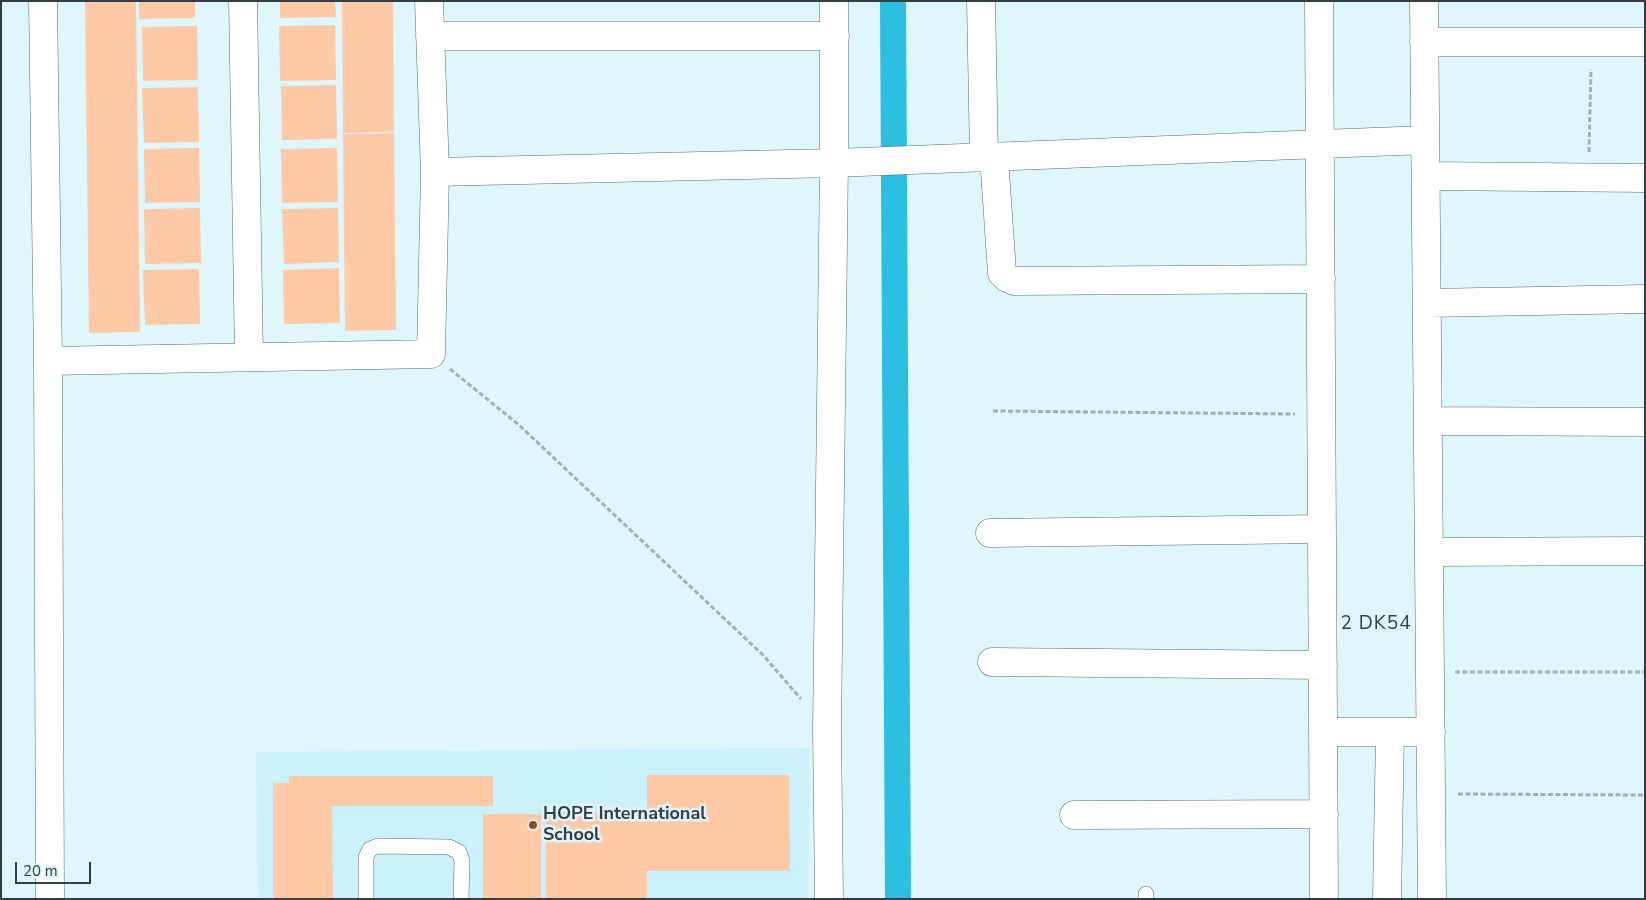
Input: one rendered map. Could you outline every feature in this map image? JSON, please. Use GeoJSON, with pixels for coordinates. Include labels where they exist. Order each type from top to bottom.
{"type":"FeatureCollection","features":[{"type":"Feature","properties":{"kind":"street"},"geometry":{"type":"LineString","coordinates":[[43,1],[48,360],[50,899]]}},
{"type":"Feature","properties":{"kind":"street"},"geometry":{"type":"LineString","coordinates":[[243,1],[249,357]]}},
{"type":"Feature","properties":{"kind":"street"},"geometry":{"type":"LineString","coordinates":[[48,360],[431,354],[435,172],[428,1]]}},
{"type":"Feature","properties":{"kind":"street"},"geometry":{"type":"LineString","coordinates":[[828,899],[827,729],[834,163],[834,1]]}},
{"type":"Feature","properties":{"kind":"street"},"geometry":{"type":"LineString","coordinates":[[981,1],[989,158],[1002,273],[1007,278],[1014,281],[1320,279]]}},
{"type":"Feature","properties":{"kind":"street"},"geometry":{"type":"LineString","coordinates":[[1319,1],[1324,899]]}},
{"type":"Feature","properties":{"kind":"street"},"geometry":{"type":"LineString","coordinates":[[1424,1],[1432,899]]}},
{"type":"Feature","properties":{"kind":"street"},"geometry":{"type":"LineString","coordinates":[[430,36],[835,36]]}},
{"type":"Feature","properties":{"kind":"street"},"geometry":{"type":"LineString","coordinates":[[1424,42],[1645,42]]}},
{"type":"Feature","properties":{"kind":"street"},"geometry":{"type":"LineString","coordinates":[[435,172],[938,160],[1425,140]]}},
{"type":"Feature","properties":{"kind":"street"},"geometry":{"type":"LineString","coordinates":[[1426,176],[1645,178]]}},
{"type":"Feature","properties":{"kind":"street"},"geometry":{"type":"LineString","coordinates":[[1427,302],[1645,298]]}},
{"type":"Feature","properties":{"kind":"street"},"geometry":{"type":"LineString","coordinates":[[1428,421],[1645,422]]}},
{"type":"Feature","properties":{"kind":"street"},"geometry":{"type":"LineString","coordinates":[[990,533],[1322,529]]}},
{"type":"Feature","properties":{"kind":"street"},"geometry":{"type":"LineString","coordinates":[[1429,552],[1645,551]]}},
{"type":"Feature","properties":{"kind":"street"},"geometry":{"type":"LineString","coordinates":[[992,662],[1323,665]]}},
{"type":"Feature","properties":{"kind":"street"},"geometry":{"type":"LineString","coordinates":[[1323,732],[1431,732]]}},
{"type":"Feature","properties":{"kind":"street"},"geometry":{"type":"LineString","coordinates":[[1387,899],[1390,732]]}},
{"type":"Feature","properties":{"kind":"street"},"geometry":{"type":"LineString","coordinates":[[1074,815],[1324,814]]}},
{"type":"Feature","properties":{"kind":"lane"},"geometry":{"type":"LineString","coordinates":[[366,899],[366,857],[370,849],[378,846],[449,848],[459,852],[462,860],[461,899]]}},
{"type":"Feature","properties":{"kind":"path"},"geometry":{"type":"LineString","coordinates":[[1589,178],[1591,42]]}},
{"type":"Feature","properties":{"kind":"path"},"geometry":{"type":"LineString","coordinates":[[431,354],[519,425],[763,655],[827,729]]}},
{"type":"Feature","properties":{"kind":"path"},"geometry":{"type":"LineString","coordinates":[[993,411],[1321,414]]}},
{"type":"Feature","properties":{"kind":"path"},"geometry":{"type":"LineString","coordinates":[[1430,672],[1645,672]]}},
{"type":"Feature","properties":{"kind":"path"},"geometry":{"type":"LineString","coordinates":[[1432,794],[1645,796]]}},
{"type":"Feature","properties":{"kind":"shaded area","name":"HOPE International School"},"geometry":{"type":"Polygon","coordinates":[[[810,748],[808,899],[258,899],[256,752],[810,748]]]}},
{"type":"Feature","properties":{"kind":"building"},"geometry":{"type":"Polygon","coordinates":[[[85,1],[136,1],[140,332],[89,333],[85,1]]]}},
{"type":"Feature","properties":{"kind":"building"},"geometry":{"type":"Polygon","coordinates":[[[139,1],[195,1],[195,18],[139,19],[139,1]]]}},
{"type":"Feature","properties":{"kind":"building"},"geometry":{"type":"Polygon","coordinates":[[[280,1],[335,1],[336,17],[280,18],[280,1]]]}},
{"type":"Feature","properties":{"kind":"building"},"geometry":{"type":"Polygon","coordinates":[[[342,1],[393,1],[394,132],[343,133],[342,1]]]}},
{"type":"Feature","properties":{"kind":"building"},"geometry":{"type":"Polygon","coordinates":[[[335,25],[336,80],[280,81],[279,26],[335,25]]]}},
{"type":"Feature","properties":{"kind":"building"},"geometry":{"type":"Polygon","coordinates":[[[197,26],[198,80],[143,81],[142,27],[197,26]]]}},
{"type":"Feature","properties":{"kind":"building"},"geometry":{"type":"Polygon","coordinates":[[[336,85],[337,139],[282,140],[281,86],[336,85]]]}},
{"type":"Feature","properties":{"kind":"building"},"geometry":{"type":"Polygon","coordinates":[[[198,87],[199,142],[144,143],[142,88],[198,87]]]}},
{"type":"Feature","properties":{"kind":"building"},"geometry":{"type":"Polygon","coordinates":[[[394,133],[396,330],[345,331],[343,134],[394,133]]]}},
{"type":"Feature","properties":{"kind":"building"},"geometry":{"type":"Polygon","coordinates":[[[199,148],[200,202],[145,203],[144,149],[199,148]]]}},
{"type":"Feature","properties":{"kind":"building"},"geometry":{"type":"Polygon","coordinates":[[[337,148],[338,202],[282,203],[281,149],[337,148]]]}},
{"type":"Feature","properties":{"kind":"building"},"geometry":{"type":"Polygon","coordinates":[[[200,208],[201,263],[145,264],[144,209],[200,208]]]}},
{"type":"Feature","properties":{"kind":"building"},"geometry":{"type":"Polygon","coordinates":[[[338,208],[339,262],[284,264],[282,209],[338,208]]]}},
{"type":"Feature","properties":{"kind":"building"},"geometry":{"type":"Polygon","coordinates":[[[339,268],[340,323],[284,324],[283,270],[339,268]]]}},
{"type":"Feature","properties":{"kind":"building"},"geometry":{"type":"Polygon","coordinates":[[[199,269],[200,324],[145,325],[143,270],[199,269]]]}},
{"type":"Feature","properties":{"kind":"building"},"geometry":{"type":"Polygon","coordinates":[[[647,775],[789,775],[790,871],[647,871],[647,899],[546,899],[546,812],[647,812],[647,775]]]}},
{"type":"Feature","properties":{"kind":"building"},"geometry":{"type":"Polygon","coordinates":[[[289,776],[493,776],[493,806],[332,806],[333,898],[273,899],[273,783],[289,783],[289,776]]]}},
{"type":"Feature","properties":{"kind":"building"},"geometry":{"type":"Polygon","coordinates":[[[483,814],[541,814],[541,899],[483,899],[483,814]]]}},
{"type":"Feature","properties":{"kind":"waterway"},"geometry":{"type":"LineString","coordinates":[[893,1],[898,899]]}},
{"type":"Feature","properties":{"kind":"place","name":"HOPE International School"},"geometry":{"type":"Point","coordinates":[533,825]}},
{"type":"Feature","properties":{"kind":"district","name":"2 DK54"},"geometry":{"type":"Point","coordinates":[1376,624]}}]}
